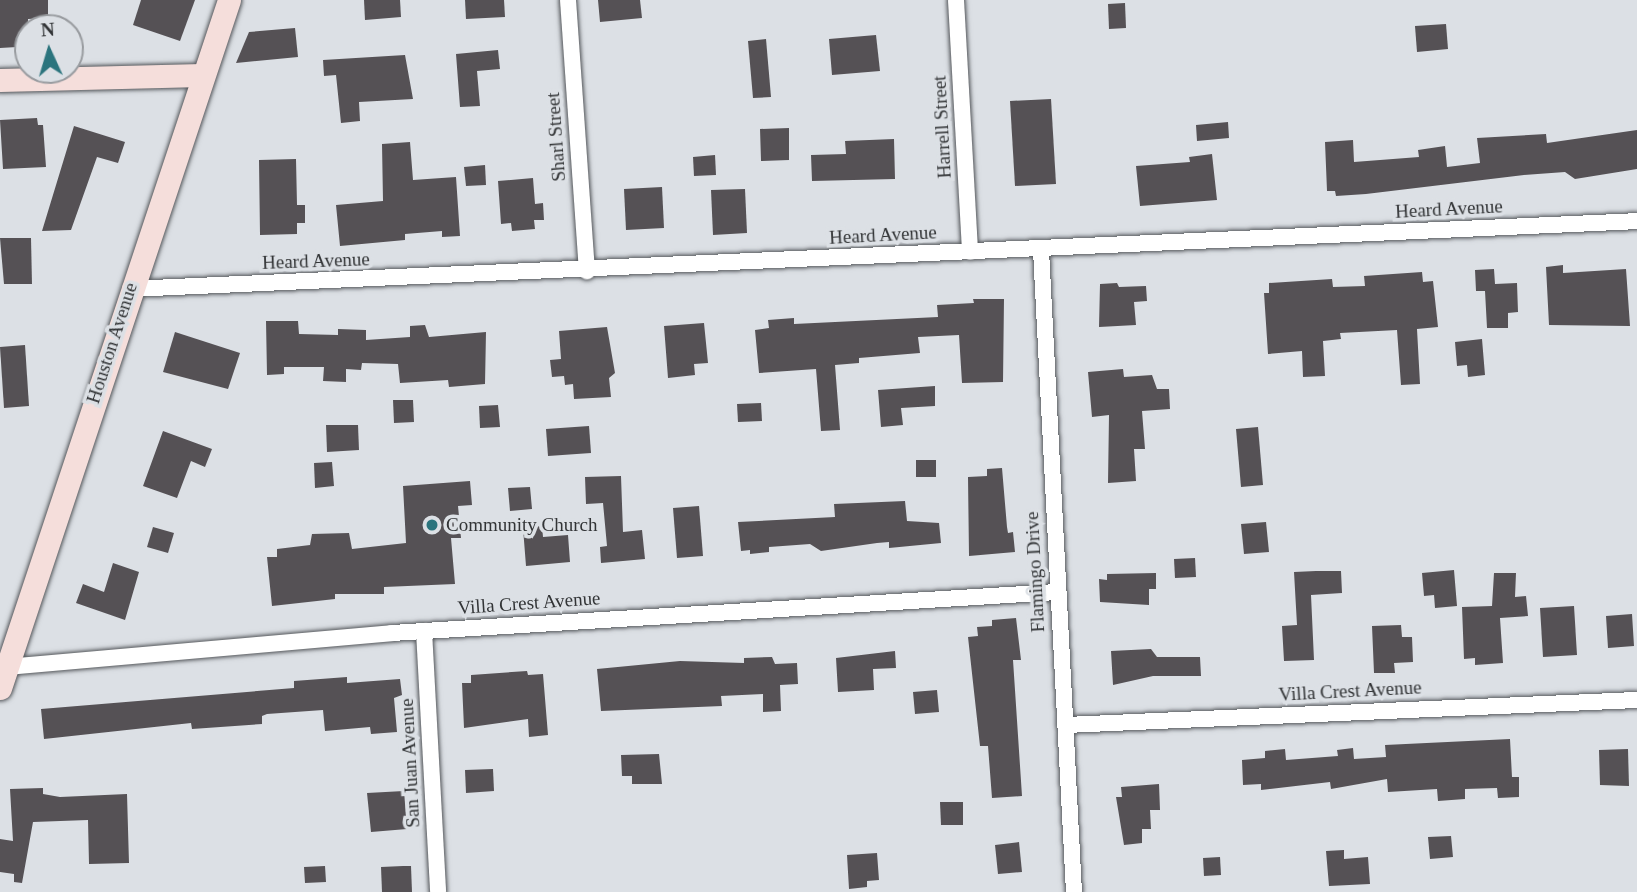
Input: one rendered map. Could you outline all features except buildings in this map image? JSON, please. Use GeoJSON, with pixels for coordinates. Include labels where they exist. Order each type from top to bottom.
{"type":"FeatureCollection","features":[{"type":"Feature","properties":{"kind":"street","name":"Houston Avenue"},"geometry":{"type":"LineString","coordinates":[[3,677],[130,289],[229,0]]}},
{"type":"Feature","properties":{"kind":"street","name":"Sharl Street"},"geometry":{"type":"LineString","coordinates":[[568,0],[587,271]]}},
{"type":"Feature","properties":{"kind":"street","name":"Harrell Street"},"geometry":{"type":"LineString","coordinates":[[956,0],[970,252]]}},
{"type":"Feature","properties":{"kind":"street"},"geometry":{"type":"LineString","coordinates":[[0,80],[202,75]]}},
{"type":"Feature","properties":{"kind":"street","name":"Heard Avenue"},"geometry":{"type":"LineString","coordinates":[[130,289],[587,271],[1637,220]]}},
{"type":"Feature","properties":{"kind":"street","name":"Flamingo Drive"},"geometry":{"type":"LineString","coordinates":[[1041,250],[1056,592],[1074,892]]}},
{"type":"Feature","properties":{"kind":"street","name":"Villa Crest Avenue"},"geometry":{"type":"LineString","coordinates":[[3,677],[424,631],[1056,592]]}},
{"type":"Feature","properties":{"kind":"street","name":"San Juan Avenue"},"geometry":{"type":"LineString","coordinates":[[424,631],[438,892]]}},
{"type":"Feature","properties":{"kind":"street","name":"Villa Crest Avenue"},"geometry":{"type":"LineString","coordinates":[[1066,725],[1637,699]]}},
{"type":"Feature","properties":{"kind":"place","name":"Community Church"},"geometry":{"type":"Point","coordinates":[432,525]}}]}
